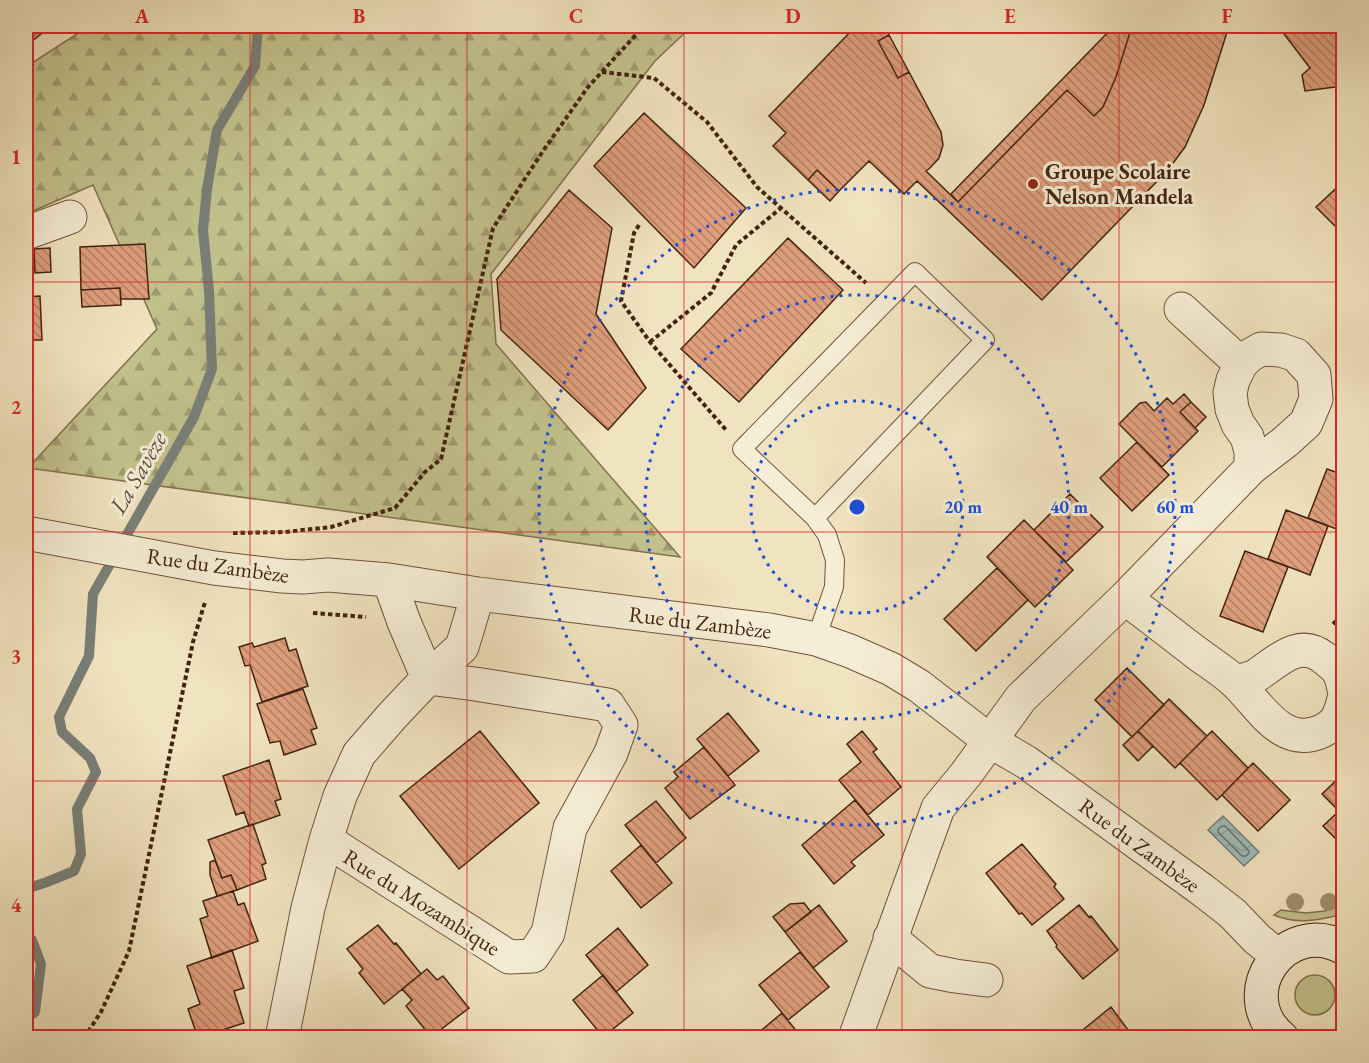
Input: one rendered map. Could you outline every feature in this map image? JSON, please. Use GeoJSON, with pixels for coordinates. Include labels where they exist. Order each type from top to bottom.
{"type":"FeatureCollection","features":[{"type":"Feature","properties":{"kind":"street"},"geometry":{"type":"LineString","coordinates":[[26,233],[70,217]]}},
{"type":"Feature","properties":{"kind":"street"},"geometry":{"type":"LineString","coordinates":[[1181,309],[1240,364]]}},
{"type":"Feature","properties":{"kind":"street"},"geometry":{"type":"LineString","coordinates":[[855,1038],[938,808],[966,774],[1021,698],[1125,598],[1251,468],[1306,423],[1316,399],[1314,375],[1296,355],[1261,349],[1240,364],[1233,380],[1230,393],[1232,409],[1251,452],[1251,468]]}},
{"type":"Feature","properties":{"kind":"street","name":"Rue du Zambèze"},"geometry":{"type":"LineString","coordinates":[[26,533],[214,568],[282,576],[328,575],[389,580],[478,594],[769,630],[816,639],[863,656],[919,686],[990,741],[1026,762],[1202,888],[1278,956]]}},
{"type":"Feature","properties":{"kind":"street"},"geometry":{"type":"LineString","coordinates":[[389,580],[428,678]]}},
{"type":"Feature","properties":{"kind":"street","name":"Rue du Mozambique"},"geometry":{"type":"LineString","coordinates":[[282,1038],[308,908],[340,796],[359,753],[428,678],[462,647],[478,594]]}},
{"type":"Feature","properties":{"kind":"street"},"geometry":{"type":"LineString","coordinates":[[1125,598],[1235,682],[1265,716],[1279,728],[1297,735],[1313,735],[1331,727],[1341,714],[1344,699]]}},
{"type":"Feature","properties":{"kind":"street"},"geometry":{"type":"LineString","coordinates":[[1235,682],[1255,677],[1287,654],[1301,651],[1316,652],[1326,660],[1340,675],[1344,689]]}},
{"type":"Feature","properties":{"kind":"street","name":"Rue du Mozambique"},"geometry":{"type":"LineString","coordinates":[[326,840],[509,957],[533,956],[548,933],[570,828],[611,753],[621,725],[608,705],[428,678]]}},
{"type":"Feature","properties":{"kind":"street"},"geometry":{"type":"LineString","coordinates":[[890,938],[930,971],[986,980]]}},
{"type":"Feature","properties":{"kind":"street"},"geometry":{"type":"LineString","coordinates":[[1279,1037],[1265,1015],[1261,996],[1262,983],[1267,971],[1278,956],[1289,947],[1308,941],[1322,940],[1344,948]]}},
{"type":"Feature","properties":{"kind":"lane"},"geometry":{"type":"LineString","coordinates":[[815,518],[985,340],[915,272],[742,449],[815,518],[827,535],[835,560],[834,587],[816,639]]}},
{"type":"Feature","properties":{"kind":"path"},"geometry":{"type":"LineString","coordinates":[[84,1038],[101,1012],[129,951],[193,642],[214,568],[230,533],[285,532],[331,526],[395,508],[425,472],[441,459],[493,228],[588,87],[644,26]]}},
{"type":"Feature","properties":{"kind":"path"},"geometry":{"type":"LineString","coordinates":[[602,72],[654,78],[707,122],[757,187],[887,302]]}},
{"type":"Feature","properties":{"kind":"path"},"geometry":{"type":"LineString","coordinates":[[650,342],[711,293],[736,245],[781,208]]}},
{"type":"Feature","properties":{"kind":"path"},"geometry":{"type":"LineString","coordinates":[[639,225],[634,233],[621,300],[650,342],[742,449]]}},
{"type":"Feature","properties":{"kind":"green space"},"geometry":{"type":"Polygon","coordinates":[[[89,26],[692,26],[655,61],[491,274],[496,344],[680,557],[28,468],[157,329],[93,185],[26,214],[26,67],[89,26]]]}},
{"type":"Feature","properties":{"kind":"green space"},"geometry":{"type":"Polygon","coordinates":[[[1343,905],[1343,914],[1317,920],[1291,920],[1274,915],[1281,910],[1306,913],[1325,911],[1343,905]]]}},
{"type":"Feature","properties":{"kind":"green space"},"geometry":{"type":"Polygon","coordinates":[[[1315,975],[1323,976],[1329,981],[1334,987],[1334,1003],[1329,1009],[1323,1014],[1315,1015],[1307,1014],[1301,1009],[1296,1003],[1295,995],[1296,987],[1301,981],[1307,976],[1315,975]]]}},
{"type":"Feature","properties":{"kind":"water"},"geometry":{"type":"Polygon","coordinates":[[[1223,816],[1259,852],[1244,866],[1208,830],[1223,816]]]}},
{"type":"Feature","properties":{"kind":"building"},"geometry":{"type":"Polygon","coordinates":[[[26,26],[51,26],[26,46],[26,26]]]}},
{"type":"Feature","properties":{"kind":"building"},"geometry":{"type":"Polygon","coordinates":[[[856,26],[884,26],[889,35],[878,41],[898,78],[909,72],[941,132],[943,145],[939,158],[926,171],[958,202],[1067,90],[1094,116],[1103,107],[1116,77],[1132,26],[1229,26],[1204,105],[1185,147],[1168,170],[1042,300],[917,181],[904,194],[869,161],[839,191],[817,170],[808,180],[773,146],[786,133],[769,116],[856,26]]]}},
{"type":"Feature","properties":{"kind":"building"},"geometry":{"type":"Polygon","coordinates":[[[1114,26],[1132,26],[1116,77],[1103,107],[1094,116],[1067,90],[958,202],[951,194],[1114,26]]]}},
{"type":"Feature","properties":{"kind":"building"},"geometry":{"type":"Polygon","coordinates":[[[1278,26],[1344,26],[1344,83],[1335,87],[1305,91],[1302,75],[1310,68],[1278,26]]]}},
{"type":"Feature","properties":{"kind":"building"},"geometry":{"type":"Polygon","coordinates":[[[889,35],[909,72],[898,78],[878,41],[889,35]]]}},
{"type":"Feature","properties":{"kind":"building"},"geometry":{"type":"Polygon","coordinates":[[[644,113],[746,208],[694,268],[594,166],[644,113]]]}},
{"type":"Feature","properties":{"kind":"building"},"geometry":{"type":"Polygon","coordinates":[[[817,170],[839,191],[830,201],[808,180],[817,170]]]}},
{"type":"Feature","properties":{"kind":"building"},"geometry":{"type":"Polygon","coordinates":[[[1344,181],[1344,235],[1316,207],[1344,181]]]}},
{"type":"Feature","properties":{"kind":"building"},"geometry":{"type":"Polygon","coordinates":[[[569,190],[612,228],[596,314],[646,388],[608,430],[501,330],[497,279],[569,190]]]}},
{"type":"Feature","properties":{"kind":"building"},"geometry":{"type":"Polygon","coordinates":[[[788,238],[843,290],[739,402],[681,349],[788,238]]]}},
{"type":"Feature","properties":{"kind":"building"},"geometry":{"type":"Polygon","coordinates":[[[145,244],[149,299],[121,299],[120,288],[81,290],[80,247],[145,244]]]}},
{"type":"Feature","properties":{"kind":"building"},"geometry":{"type":"Polygon","coordinates":[[[50,248],[51,272],[35,273],[34,249],[50,248]]]}},
{"type":"Feature","properties":{"kind":"building"},"geometry":{"type":"Polygon","coordinates":[[[120,288],[121,305],[82,307],[81,290],[120,288]]]}},
{"type":"Feature","properties":{"kind":"building"},"geometry":{"type":"Polygon","coordinates":[[[40,296],[42,340],[26,340],[26,297],[40,296]]]}},
{"type":"Feature","properties":{"kind":"building"},"geometry":{"type":"Polygon","coordinates":[[[1184,394],[1191,402],[1180,412],[1198,431],[1162,467],[1119,424],[1140,403],[1146,402],[1154,411],[1167,398],[1173,404],[1184,394]]]}},
{"type":"Feature","properties":{"kind":"building"},"geometry":{"type":"Polygon","coordinates":[[[1191,402],[1206,417],[1195,428],[1180,412],[1191,402]]]}},
{"type":"Feature","properties":{"kind":"building"},"geometry":{"type":"Polygon","coordinates":[[[1137,442],[1169,475],[1132,511],[1100,478],[1137,442]]]}},
{"type":"Feature","properties":{"kind":"building"},"geometry":{"type":"Polygon","coordinates":[[[1327,469],[1344,475],[1344,532],[1308,518],[1327,469]]]}},
{"type":"Feature","properties":{"kind":"building"},"geometry":{"type":"Polygon","coordinates":[[[1070,494],[1103,527],[1066,562],[1034,530],[1070,494]]]}},
{"type":"Feature","properties":{"kind":"building"},"geometry":{"type":"Polygon","coordinates":[[[1286,510],[1328,526],[1310,575],[1268,559],[1286,510]]]}},
{"type":"Feature","properties":{"kind":"building"},"geometry":{"type":"Polygon","coordinates":[[[1024,520],[1073,570],[1035,607],[987,557],[1024,520]]]}},
{"type":"Feature","properties":{"kind":"building"},"geometry":{"type":"Polygon","coordinates":[[[1245,551],[1288,567],[1263,632],[1220,616],[1245,551]]]}},
{"type":"Feature","properties":{"kind":"building"},"geometry":{"type":"Polygon","coordinates":[[[997,568],[1028,600],[976,651],[944,619],[997,568]]]}},
{"type":"Feature","properties":{"kind":"building"},"geometry":{"type":"Polygon","coordinates":[[[285,638],[289,651],[296,649],[308,686],[262,702],[250,665],[245,666],[239,647],[252,643],[254,647],[285,638]]]}},
{"type":"Feature","properties":{"kind":"building"},"geometry":{"type":"Polygon","coordinates":[[[1127,668],[1164,705],[1132,737],[1095,700],[1127,668]]]}},
{"type":"Feature","properties":{"kind":"building"},"geometry":{"type":"Polygon","coordinates":[[[303,689],[317,728],[311,730],[316,744],[284,755],[280,741],[270,743],[257,704],[303,689]]]}},
{"type":"Feature","properties":{"kind":"building"},"geometry":{"type":"Polygon","coordinates":[[[1169,699],[1207,736],[1175,768],[1138,731],[1169,699]]]}},
{"type":"Feature","properties":{"kind":"building"},"geometry":{"type":"Polygon","coordinates":[[[728,713],[759,751],[728,776],[697,739],[728,713]]]}},
{"type":"Feature","properties":{"kind":"building"},"geometry":{"type":"Polygon","coordinates":[[[480,731],[539,803],[459,869],[400,796],[480,731]]]}},
{"type":"Feature","properties":{"kind":"building"},"geometry":{"type":"Polygon","coordinates":[[[862,731],[877,749],[873,752],[901,787],[868,815],[839,780],[861,762],[847,744],[862,731]]]}},
{"type":"Feature","properties":{"kind":"building"},"geometry":{"type":"Polygon","coordinates":[[[1138,731],[1153,746],[1138,761],[1123,745],[1138,731]]]}},
{"type":"Feature","properties":{"kind":"building"},"geometry":{"type":"Polygon","coordinates":[[[1212,731],[1248,768],[1217,800],[1180,763],[1212,731]]]}},
{"type":"Feature","properties":{"kind":"building"},"geometry":{"type":"Polygon","coordinates":[[[704,747],[735,785],[690,819],[665,788],[678,777],[674,772],[704,747]]]}},
{"type":"Feature","properties":{"kind":"building"},"geometry":{"type":"Polygon","coordinates":[[[269,760],[281,799],[275,801],[280,815],[249,826],[244,812],[236,815],[223,776],[269,760]]]}},
{"type":"Feature","properties":{"kind":"building"},"geometry":{"type":"Polygon","coordinates":[[[1253,763],[1290,800],[1258,831],[1222,795],[1253,763]]]}},
{"type":"Feature","properties":{"kind":"building"},"geometry":{"type":"Polygon","coordinates":[[[1344,773],[1344,836],[1338,841],[1323,826],[1339,811],[1322,794],[1344,773]]]}},
{"type":"Feature","properties":{"kind":"building"},"geometry":{"type":"Polygon","coordinates":[[[855,800],[884,835],[851,862],[855,866],[834,884],[802,845],[855,800]]]}},
{"type":"Feature","properties":{"kind":"building"},"geometry":{"type":"Polygon","coordinates":[[[656,801],[686,838],[656,863],[625,825],[656,801]]]}},
{"type":"Feature","properties":{"kind":"building"},"geometry":{"type":"Polygon","coordinates":[[[253,824],[266,863],[262,865],[266,879],[237,890],[231,875],[222,878],[208,840],[253,824]]]}},
{"type":"Feature","properties":{"kind":"building"},"geometry":{"type":"Polygon","coordinates":[[[1022,844],[1056,884],[1054,887],[1064,899],[1032,925],[1022,913],[1019,914],[986,873],[1022,844]]]}},
{"type":"Feature","properties":{"kind":"building"},"geometry":{"type":"Polygon","coordinates":[[[641,845],[672,883],[641,908],[611,871],[641,845]]]}},
{"type":"Feature","properties":{"kind":"building"},"geometry":{"type":"Polygon","coordinates":[[[215,860],[222,878],[231,875],[237,890],[217,896],[210,875],[210,862],[215,860]]]}},
{"type":"Feature","properties":{"kind":"building"},"geometry":{"type":"Polygon","coordinates":[[[233,891],[238,905],[244,903],[258,941],[212,958],[200,919],[208,916],[203,901],[233,891]]]}},
{"type":"Feature","properties":{"kind":"building"},"geometry":{"type":"Polygon","coordinates":[[[804,903],[811,912],[785,932],[773,917],[790,904],[804,903]]]}},
{"type":"Feature","properties":{"kind":"building"},"geometry":{"type":"Polygon","coordinates":[[[819,905],[847,941],[813,968],[785,932],[819,905]]]}},
{"type":"Feature","properties":{"kind":"building"},"geometry":{"type":"Polygon","coordinates":[[[1079,905],[1089,917],[1091,916],[1118,950],[1083,979],[1056,947],[1057,945],[1047,931],[1079,905]]]}},
{"type":"Feature","properties":{"kind":"building"},"geometry":{"type":"Polygon","coordinates":[[[378,925],[421,974],[384,1004],[359,973],[363,969],[347,949],[378,925]]]}},
{"type":"Feature","properties":{"kind":"building"},"geometry":{"type":"Polygon","coordinates":[[[618,928],[648,965],[616,992],[586,955],[618,928]]]}},
{"type":"Feature","properties":{"kind":"building"},"geometry":{"type":"Polygon","coordinates":[[[232,950],[244,988],[234,991],[244,1023],[198,1038],[188,1009],[200,1004],[187,966],[232,950]]]}},
{"type":"Feature","properties":{"kind":"building"},"geometry":{"type":"Polygon","coordinates":[[[800,952],[829,987],[788,1020],[759,985],[800,952]]]}},
{"type":"Feature","properties":{"kind":"building"},"geometry":{"type":"Polygon","coordinates":[[[427,969],[437,980],[443,976],[469,1008],[431,1037],[406,1006],[412,1000],[402,989],[427,969]]]}},
{"type":"Feature","properties":{"kind":"building"},"geometry":{"type":"Polygon","coordinates":[[[603,975],[633,1013],[603,1037],[573,1000],[603,975]]]}},
{"type":"Feature","properties":{"kind":"building"},"geometry":{"type":"Polygon","coordinates":[[[1111,1007],[1134,1038],[1073,1038],[1111,1007]]]}},
{"type":"Feature","properties":{"kind":"building"},"geometry":{"type":"Polygon","coordinates":[[[782,1013],[802,1038],[752,1038],[782,1013]]]}},
{"type":"Feature","properties":{"kind":"waterway","name":"La Savèze"},"geometry":{"type":"LineString","coordinates":[[26,889],[74,871],[81,854],[77,809],[96,772],[90,758],[62,732],[59,717],[89,656],[93,594],[194,417],[212,369],[209,291],[203,230],[207,189],[217,130],[255,66],[258,26]]}},
{"type":"Feature","properties":{"kind":"waterway","name":"La Savèze"},"geometry":{"type":"LineString","coordinates":[[26,941],[32,940],[41,964],[35,1012],[26,1018]]}},
{"type":"Feature","properties":{"kind":"place","name":"Groupe Scolaire Nelson Mandela"},"geometry":{"type":"Point","coordinates":[1033,184]}}]}
